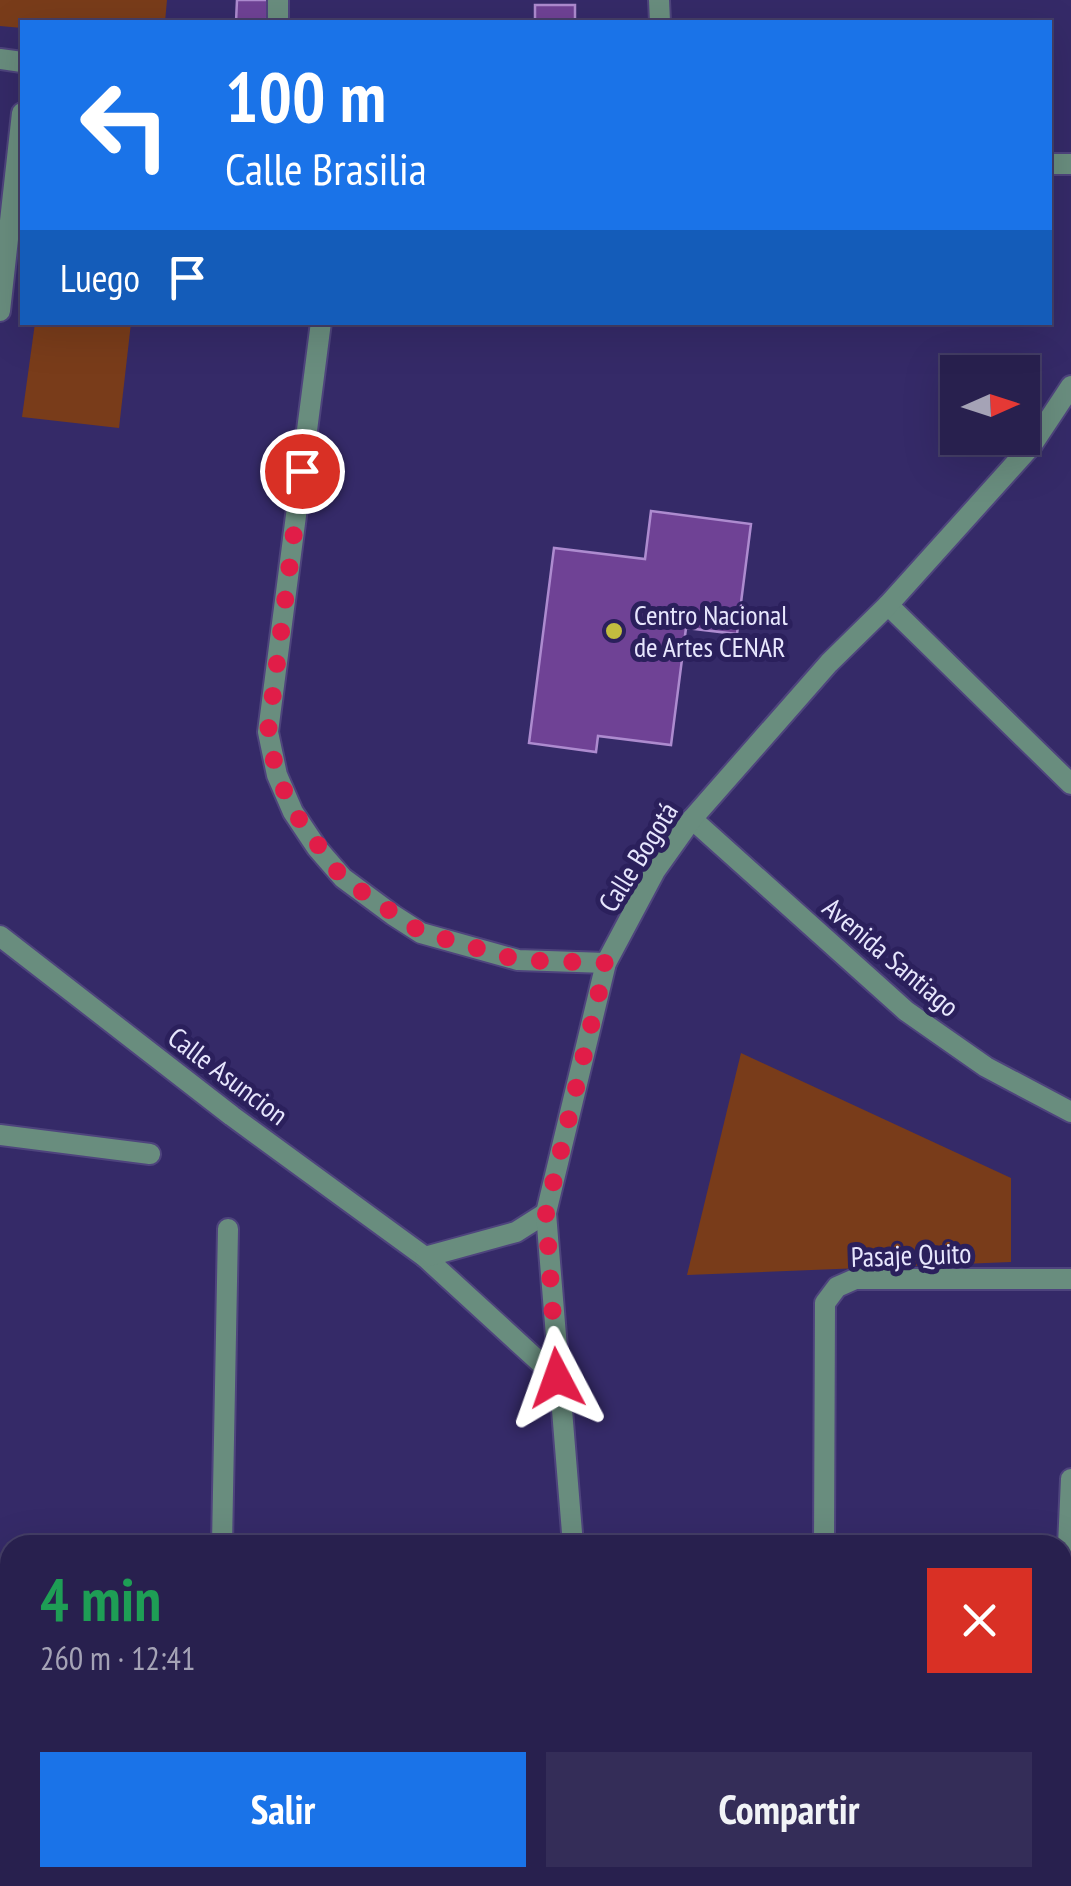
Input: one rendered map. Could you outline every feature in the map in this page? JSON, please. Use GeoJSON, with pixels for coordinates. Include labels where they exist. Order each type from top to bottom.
{"type":"FeatureCollection","features":[{"type":"Feature","properties":{"kind":"street"},"geometry":{"type":"LineString","coordinates":[[0,311],[20,131]]}},
{"type":"Feature","properties":{"kind":"street"},"geometry":{"type":"LineString","coordinates":[[321,325],[268,732],[277,775],[288,800],[342,878],[421,932],[518,960],[606,963]]}},
{"type":"Feature","properties":{"kind":"street","name":"Calle Bogotá"},"geometry":{"type":"LineString","coordinates":[[572,1535],[546,1213],[606,963],[654,872],[692,819],[828,663],[888,605],[1032,445],[1071,386]]}},
{"type":"Feature","properties":{"kind":"street"},"geometry":{"type":"LineString","coordinates":[[888,605],[1071,784]]}},
{"type":"Feature","properties":{"kind":"street","name":"Avenida Santiago"},"geometry":{"type":"LineString","coordinates":[[692,819],[906,1011],[986,1068],[1071,1112]]}},
{"type":"Feature","properties":{"kind":"street","name":"Calle Asuncion"},"geometry":{"type":"LineString","coordinates":[[0,936],[232,1116],[425,1256],[557,1378]]}},
{"type":"Feature","properties":{"kind":"street"},"geometry":{"type":"LineString","coordinates":[[0,1135],[150,1154]]}},
{"type":"Feature","properties":{"kind":"street"},"geometry":{"type":"LineString","coordinates":[[425,1256],[516,1232],[546,1213]]}},
{"type":"Feature","properties":{"kind":"street"},"geometry":{"type":"LineString","coordinates":[[222,1535],[228,1228]]}},
{"type":"Feature","properties":{"kind":"street","name":"Pasaje Quito"},"geometry":{"type":"LineString","coordinates":[[824,1535],[825,1303],[830,1293],[855,1279],[1071,1279]]}},
{"type":"Feature","properties":{"kind":"street"},"geometry":{"type":"LineString","coordinates":[[1068,1535],[1071,1479]]}},
{"type":"Feature","properties":{"kind":"shaded area"},"geometry":{"type":"Polygon","coordinates":[[[0,0],[167,0],[165,20],[20,20],[20,28],[0,26],[0,0]]]}},
{"type":"Feature","properties":{"kind":"shaded area"},"geometry":{"type":"Polygon","coordinates":[[[35,325],[131,325],[119,428],[22,417],[35,325]]]}},
{"type":"Feature","properties":{"kind":"shaded area"},"geometry":{"type":"Polygon","coordinates":[[[741,1053],[1011,1178],[1011,1262],[687,1275],[741,1053]]]}},
{"type":"Feature","properties":{"kind":"building"},"geometry":{"type":"Polygon","coordinates":[[[237,0],[268,0],[267,20],[236,20],[237,0]]]}},
{"type":"Feature","properties":{"kind":"building"},"geometry":{"type":"Polygon","coordinates":[[[535,5],[575,5],[575,20],[535,20],[535,5]]]}},
{"type":"Feature","properties":{"kind":"building","name":"Centro Nacional de Artes CENAR"},"geometry":{"type":"Polygon","coordinates":[[[651,511],[751,524],[737,634],[686,628],[671,745],[598,736],[596,752],[529,743],[554,548],[645,559],[651,511]]]}},
{"type":"Feature","properties":{"kind":"place","name":"Centro Nacional de Artes CENAR"},"geometry":{"type":"Point","coordinates":[614,631]}},
{"type":"Feature","properties":{"kind":"route"},"geometry":{"type":"LineString","coordinates":[[302,471],[268,732],[277,775],[294,812],[342,878],[421,932],[518,960],[606,963],[546,1213],[557,1378]]}}]}
